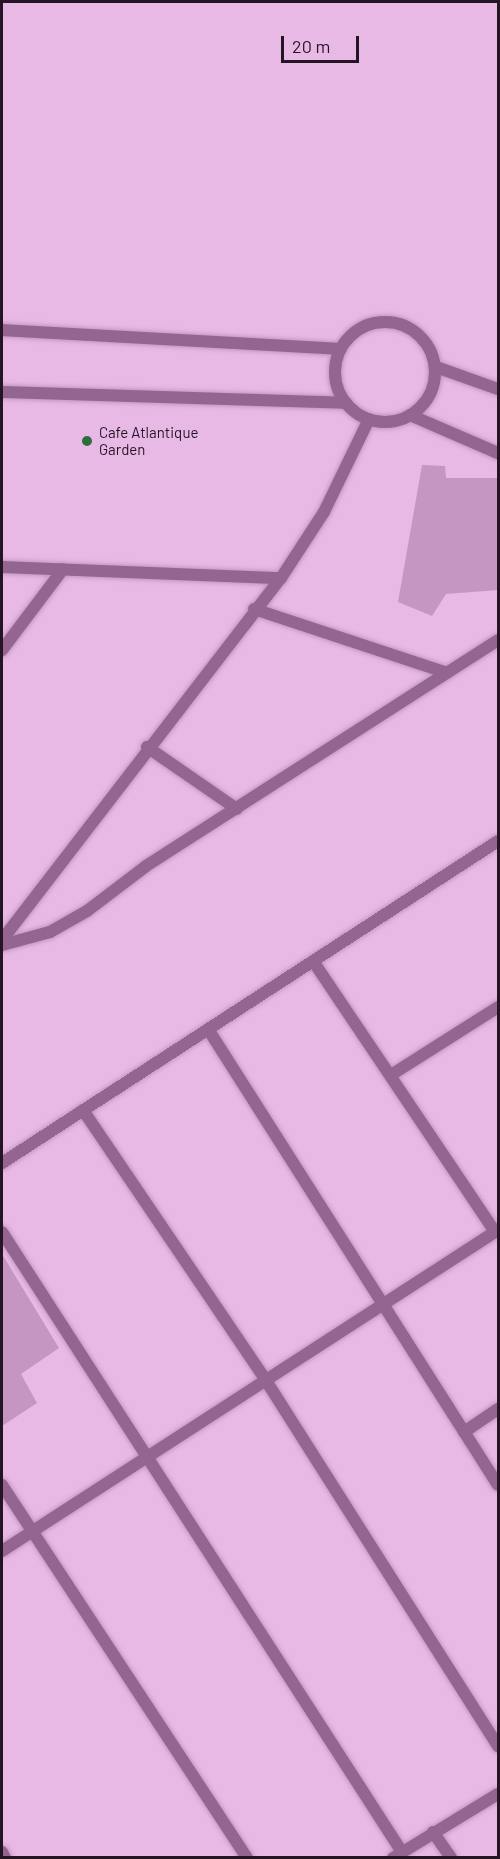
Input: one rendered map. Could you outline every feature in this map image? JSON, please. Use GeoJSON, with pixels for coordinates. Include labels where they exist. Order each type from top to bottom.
{"type":"FeatureCollection","features":[{"type":"Feature","properties":{"kind":"street"},"geometry":{"type":"LineString","coordinates":[[498,389],[436,367],[414,331],[388,322],[360,329],[340,349],[335,377],[346,403],[369,419],[411,416],[498,453]]}},
{"type":"Feature","properties":{"kind":"street"},"geometry":{"type":"LineString","coordinates":[[2,330],[340,349]]}},
{"type":"Feature","properties":{"kind":"street"},"geometry":{"type":"LineString","coordinates":[[411,416],[430,395],[436,367]]}},
{"type":"Feature","properties":{"kind":"street"},"geometry":{"type":"LineString","coordinates":[[2,392],[346,403]]}},
{"type":"Feature","properties":{"kind":"street"},"geometry":{"type":"LineString","coordinates":[[2,943],[147,747],[254,609],[281,578],[324,512],[369,419]]}},
{"type":"Feature","properties":{"kind":"street"},"geometry":{"type":"LineString","coordinates":[[2,567],[281,578]]}},
{"type":"Feature","properties":{"kind":"street"},"geometry":{"type":"LineString","coordinates":[[2,650],[63,569]]}},
{"type":"Feature","properties":{"kind":"street"},"geometry":{"type":"LineString","coordinates":[[254,609],[447,674]]}},
{"type":"Feature","properties":{"kind":"street"},"geometry":{"type":"LineString","coordinates":[[2,943],[50,932],[498,640]]}},
{"type":"Feature","properties":{"kind":"street"},"geometry":{"type":"LineString","coordinates":[[147,747],[237,808]]}},
{"type":"Feature","properties":{"kind":"street"},"geometry":{"type":"LineString","coordinates":[[2,1162],[498,841]]}},
{"type":"Feature","properties":{"kind":"street"},"geometry":{"type":"LineString","coordinates":[[2,1551],[265,1378],[497,1231],[313,961]]}},
{"type":"Feature","properties":{"kind":"street"},"geometry":{"type":"LineString","coordinates":[[391,1075],[498,1007]]}},
{"type":"Feature","properties":{"kind":"street"},"geometry":{"type":"LineString","coordinates":[[208,1029],[498,1485]]}},
{"type":"Feature","properties":{"kind":"street"},"geometry":{"type":"LineString","coordinates":[[83,1110],[265,1378],[498,1746]]}},
{"type":"Feature","properties":{"kind":"street"},"geometry":{"type":"LineString","coordinates":[[2,1232],[148,1454],[397,1855],[498,1794]]}},
{"type":"Feature","properties":{"kind":"street"},"geometry":{"type":"LineString","coordinates":[[464,1432],[498,1409]]}},
{"type":"Feature","properties":{"kind":"street"},"geometry":{"type":"LineString","coordinates":[[2,1485],[247,1857]]}},
{"type":"Feature","properties":{"kind":"street"},"geometry":{"type":"LineString","coordinates":[[433,1832],[451,1857]]}},
{"type":"Feature","properties":{"kind":"street"},"geometry":{"type":"LineString","coordinates":[[2,1852],[5,1857]]}},
{"type":"Feature","properties":{"kind":"building"},"geometry":{"type":"Polygon","coordinates":[[[422,465],[445,466],[446,478],[498,478],[498,590],[446,594],[432,616],[398,602],[422,465]]]}},
{"type":"Feature","properties":{"kind":"building"},"geometry":{"type":"Polygon","coordinates":[[[2,1254],[59,1348],[21,1374],[37,1403],[2,1426],[2,1254]]]}},
{"type":"Feature","properties":{"kind":"place","name":"Cafe Atlantique Garden"},"geometry":{"type":"Point","coordinates":[87,441]}}]}
